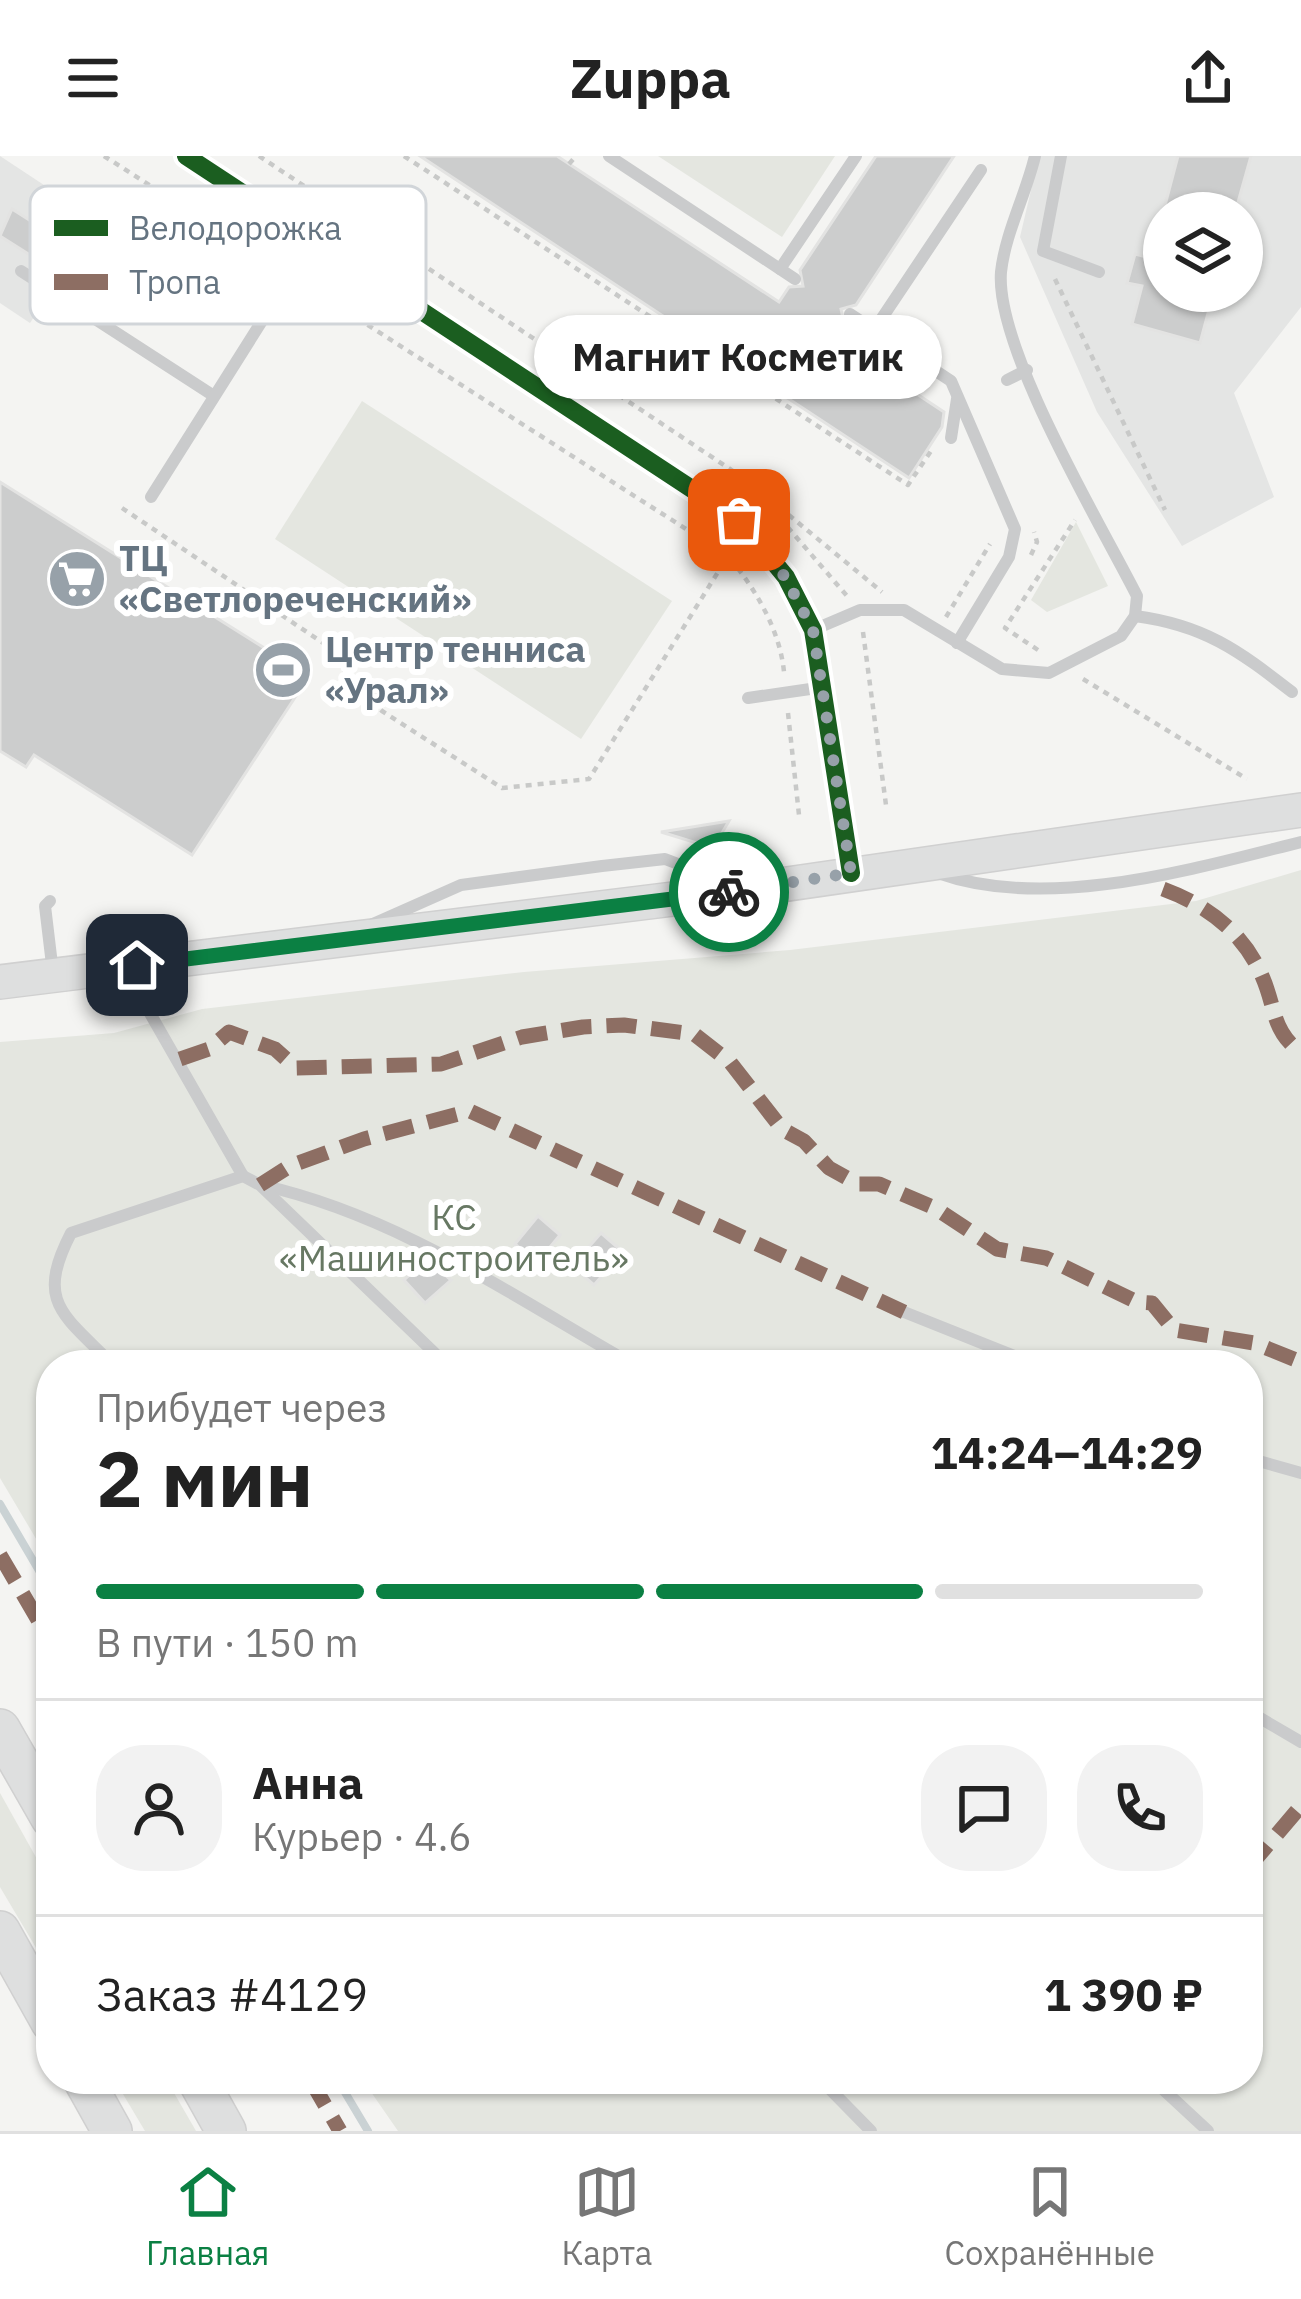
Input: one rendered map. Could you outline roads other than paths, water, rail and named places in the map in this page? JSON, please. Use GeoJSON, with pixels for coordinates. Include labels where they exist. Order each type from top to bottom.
{"type":"FeatureCollection","features":[{"type":"Feature","properties":{"kind":"main road"},"geometry":{"type":"LineString","coordinates":[[0,982],[746,890],[1301,810]]}},
{"type":"Feature","properties":{"kind":"main road"},"geometry":{"type":"LineString","coordinates":[[0,1729],[36,1792]]}},
{"type":"Feature","properties":{"kind":"main road"},"geometry":{"type":"LineString","coordinates":[[0,1931],[36,1995]]}},
{"type":"Feature","properties":{"kind":"main road"},"geometry":{"type":"LineString","coordinates":[[91,2094],[112,2131]]}},
{"type":"Feature","properties":{"kind":"main road"},"geometry":{"type":"LineString","coordinates":[[205,2094],[226,2131]]}},
{"type":"Feature","properties":{"kind":"street"},"geometry":{"type":"LineString","coordinates":[[186,156],[231,186]]}},
{"type":"Feature","properties":{"kind":"street"},"geometry":{"type":"LineString","coordinates":[[426,314],[739,520],[785,577],[813,630],[851,873]]}},
{"type":"Feature","properties":{"kind":"lane"},"geometry":{"type":"LineString","coordinates":[[609,156],[795,279]]}},
{"type":"Feature","properties":{"kind":"lane"},"geometry":{"type":"LineString","coordinates":[[780,269],[856,156]]}},
{"type":"Feature","properties":{"kind":"lane"},"geometry":{"type":"LineString","coordinates":[[813,630],[860,610],[904,610],[1019,674],[1049,674],[1121,636],[1135,616],[1137,596],[1088,500],[1003,307],[1001,270],[1035,156]]}},
{"type":"Feature","properties":{"kind":"lane"},"geometry":{"type":"LineString","coordinates":[[1061,156],[1043,251],[1099,272]]}},
{"type":"Feature","properties":{"kind":"lane"},"geometry":{"type":"LineString","coordinates":[[874,330],[981,170]]}},
{"type":"Feature","properties":{"kind":"lane"},"geometry":{"type":"LineString","coordinates":[[21,271],[30,277]]}},
{"type":"Feature","properties":{"kind":"lane"},"geometry":{"type":"LineString","coordinates":[[850,314],[951,381],[1016,540],[957,643]]}},
{"type":"Feature","properties":{"kind":"lane"},"geometry":{"type":"LineString","coordinates":[[103,324],[214,396]]}},
{"type":"Feature","properties":{"kind":"lane"},"geometry":{"type":"LineString","coordinates":[[151,496],[260,324]]}},
{"type":"Feature","properties":{"kind":"lane"},"geometry":{"type":"LineString","coordinates":[[1007,380],[1028,370]]}},
{"type":"Feature","properties":{"kind":"lane"},"geometry":{"type":"LineString","coordinates":[[951,381],[957,413],[951,438]]}},
{"type":"Feature","properties":{"kind":"lane"},"geometry":{"type":"LineString","coordinates":[[1135,616],[1186,626],[1230,644],[1292,692]]}},
{"type":"Feature","properties":{"kind":"lane"},"geometry":{"type":"LineString","coordinates":[[748,698],[824,687]]}},
{"type":"Feature","properties":{"kind":"lane"},"geometry":{"type":"LineString","coordinates":[[914,864],[959,880],[1050,887],[1143,879],[1301,842]]}},
{"type":"Feature","properties":{"kind":"lane"},"geometry":{"type":"LineString","coordinates":[[50,901],[45,905],[53,975]]}},
{"type":"Feature","properties":{"kind":"lane"},"geometry":{"type":"LineString","coordinates":[[137,965],[147,1008],[243,1176],[260,1185],[326,1200],[397,1231],[607,1350]]}},
{"type":"Feature","properties":{"kind":"lane"},"geometry":{"type":"LineString","coordinates":[[100,1350],[53,1295],[51,1271],[70,1232],[243,1176]]}},
{"type":"Feature","properties":{"kind":"lane"},"geometry":{"type":"LineString","coordinates":[[260,1185],[431,1350]]}},
{"type":"Feature","properties":{"kind":"lane"},"geometry":{"type":"LineString","coordinates":[[904,1312],[999,1350]]}},
{"type":"Feature","properties":{"kind":"lane"},"geometry":{"type":"LineString","coordinates":[[1263,1462],[1301,1473]]}},
{"type":"Feature","properties":{"kind":"lane"},"geometry":{"type":"LineString","coordinates":[[1263,1720],[1301,1742]]}},
{"type":"Feature","properties":{"kind":"lane"},"geometry":{"type":"LineString","coordinates":[[835,2094],[871,2131]]}},
{"type":"Feature","properties":{"kind":"lane"},"geometry":{"type":"LineString","coordinates":[[1168,2094],[1208,2131]]}},
{"type":"Feature","properties":{"kind":"waterway"},"geometry":{"type":"LineString","coordinates":[[0,1504],[36,1565]]}},
{"type":"Feature","properties":{"kind":"waterway"},"geometry":{"type":"LineString","coordinates":[[346,2094],[368,2131]]}},
{"type":"Feature","properties":{"kind":"place","name":"Магнит Косметик"},"geometry":{"type":"Point","coordinates":[739,520]}},
{"type":"Feature","properties":{"kind":"place","name":"ТЦ «Светлореченский»"},"geometry":{"type":"Point","coordinates":[77,579]}},
{"type":"Feature","properties":{"kind":"place","name":"Центр тенниса «Урал»"},"geometry":{"type":"Point","coordinates":[283,670]}},
{"type":"Feature","properties":{"kind":"park label","name":"КС «Машиностроитель»"},"geometry":{"type":"Point","coordinates":[454,1238]}}]}
